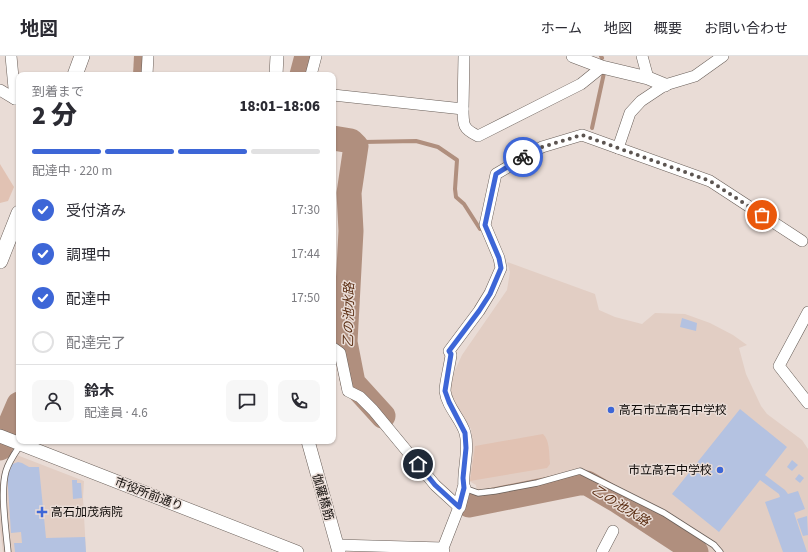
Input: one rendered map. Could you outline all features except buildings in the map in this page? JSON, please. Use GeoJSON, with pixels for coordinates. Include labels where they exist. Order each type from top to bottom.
{"type":"FeatureCollection","features":[{"type":"Feature","properties":{"kind":"main road"},"geometry":{"type":"LineString","coordinates":[[75,72],[82,56]]}},
{"type":"Feature","properties":{"kind":"main road"},"geometry":{"type":"LineString","coordinates":[[0,261],[16,221]]}},
{"type":"Feature","properties":{"kind":"street"},"geometry":{"type":"LineString","coordinates":[[11,56],[16,92]]}},
{"type":"Feature","properties":{"kind":"street"},"geometry":{"type":"LineString","coordinates":[[147,72],[148,56]]}},
{"type":"Feature","properties":{"kind":"street"},"geometry":{"type":"LineString","coordinates":[[276,72],[277,56]]}},
{"type":"Feature","properties":{"kind":"street"},"geometry":{"type":"LineString","coordinates":[[312,72],[316,56]]}},
{"type":"Feature","properties":{"kind":"street"},"geometry":{"type":"LineString","coordinates":[[464,56],[463,123],[468,132],[478,136],[581,84],[604,68]]}},
{"type":"Feature","properties":{"kind":"street"},"geometry":{"type":"LineString","coordinates":[[573,56],[604,68],[648,78],[666,85]]}},
{"type":"Feature","properties":{"kind":"street"},"geometry":{"type":"LineString","coordinates":[[642,56],[648,78]]}},
{"type":"Feature","properties":{"kind":"street"},"geometry":{"type":"LineString","coordinates":[[618,148],[630,113],[641,101],[666,85],[695,76],[723,56]]}},
{"type":"Feature","properties":{"kind":"street"},"geometry":{"type":"LineString","coordinates":[[0,90],[16,98]]}},
{"type":"Feature","properties":{"kind":"street"},"geometry":{"type":"LineString","coordinates":[[336,95],[463,109]]}},
{"type":"Feature","properties":{"kind":"street"},"geometry":{"type":"LineString","coordinates":[[338,549],[444,550],[464,488],[463,478],[466,448],[465,433],[445,391],[451,354],[449,351],[490,294],[501,268],[499,258],[485,225],[496,174],[542,147],[582,135],[710,181],[802,241]]}},
{"type":"Feature","properties":{"kind":"street"},"geometry":{"type":"LineString","coordinates":[[808,312],[779,366],[808,403]]}},
{"type":"Feature","properties":{"kind":"street"},"geometry":{"type":"LineString","coordinates":[[336,350],[340,353],[348,391],[360,397],[373,410],[435,485],[459,507]]}},
{"type":"Feature","properties":{"kind":"street","name":"市役所前通り"},"geometry":{"type":"LineString","coordinates":[[21,444],[298,552]]}},
{"type":"Feature","properties":{"kind":"street","name":"伽羅橋筋"},"geometry":{"type":"LineString","coordinates":[[309,444],[338,549]]}},
{"type":"Feature","properties":{"kind":"street"},"geometry":{"type":"LineString","coordinates":[[602,552],[612,531]]}},
{"type":"Feature","properties":{"kind":"lane"},"geometry":{"type":"LineString","coordinates":[[8,552],[4,492],[5,473],[9,461],[11,440]]}},
{"type":"Feature","properties":{"kind":"lane"},"geometry":{"type":"LineString","coordinates":[[464,488],[478,493],[495,491],[537,482],[580,470],[664,513],[714,545],[720,552]]}},
{"type":"Feature","properties":{"kind":"shaded area"},"geometry":{"type":"Polygon","coordinates":[[[134,56],[143,56],[143,72],[133,72],[134,56]]]}},
{"type":"Feature","properties":{"kind":"shaded area"},"geometry":{"type":"Polygon","coordinates":[[[0,164],[14,187],[8,201],[0,203],[0,164]]]}},
{"type":"Feature","properties":{"kind":"shaded area","name":"高石市立高石中学校"},"geometry":{"type":"Polygon","coordinates":[[[507,262],[595,294],[599,310],[615,317],[642,324],[655,313],[685,314],[710,323],[733,335],[747,345],[739,348],[746,374],[761,406],[767,414],[802,440],[808,449],[808,552],[702,552],[592,482],[584,480],[478,501],[476,485],[469,481],[473,448],[471,429],[453,401],[448,390],[451,379],[462,355],[507,290],[510,272],[507,262]]]}},
{"type":"Feature","properties":{"kind":"shaded area"},"geometry":{"type":"Polygon","coordinates":[[[543,434],[547,440],[549,448],[550,464],[547,468],[470,481],[475,446],[543,434]]]}},
{"type":"Feature","properties":{"kind":"shaded area","name":"高石加茂病院"},"geometry":{"type":"Polygon","coordinates":[[[9,452],[84,481],[83,498],[86,552],[3,552],[0,527],[0,483],[9,452]]]}},
{"type":"Feature","properties":{"kind":"waterway","name":"乙の池水路"},"geometry":{"type":"LineString","coordinates":[[303,72],[307,56]]}},
{"type":"Feature","properties":{"kind":"waterway"},"geometry":{"type":"LineString","coordinates":[[592,128],[604,73]]}},
{"type":"Feature","properties":{"kind":"waterway","name":"乙の池水路"},"geometry":{"type":"LineString","coordinates":[[336,138],[351,141],[356,146],[349,193],[351,231],[345,342],[353,383],[383,416]]}},
{"type":"Feature","properties":{"kind":"waterway"},"geometry":{"type":"LineString","coordinates":[[356,146],[363,142],[416,141],[438,147],[457,160],[455,189],[456,197],[464,204],[480,229]]}},
{"type":"Feature","properties":{"kind":"waterway"},"geometry":{"type":"LineString","coordinates":[[0,448],[16,411]]}},
{"type":"Feature","properties":{"kind":"waterway","name":"乙の池水路"},"geometry":{"type":"LineString","coordinates":[[469,505],[579,483],[587,483],[618,501],[696,552]]}},
{"type":"Feature","properties":{"kind":"way so far"},"geometry":{"type":"LineString","coordinates":[[523,157],[542,147],[582,135],[710,181],[762,215]]}},
{"type":"Feature","properties":{"kind":"place","name":"高石市立高石中学校"},"geometry":{"type":"Point","coordinates":[611,410]}},
{"type":"Feature","properties":{"kind":"place","name":"市立高石中学校"},"geometry":{"type":"Point","coordinates":[720,470]}},
{"type":"Feature","properties":{"kind":"place","name":"高石加茂病院"},"geometry":{"type":"Point","coordinates":[42,512]}},
{"type":"Feature","properties":{"kind":"route"},"geometry":{"type":"LineString","coordinates":[[418,464],[435,485],[459,507],[464,488],[463,478],[466,448],[465,433],[445,391],[451,354],[449,351],[490,294],[501,268],[499,258],[485,225],[496,174],[523,157]]}}]}
